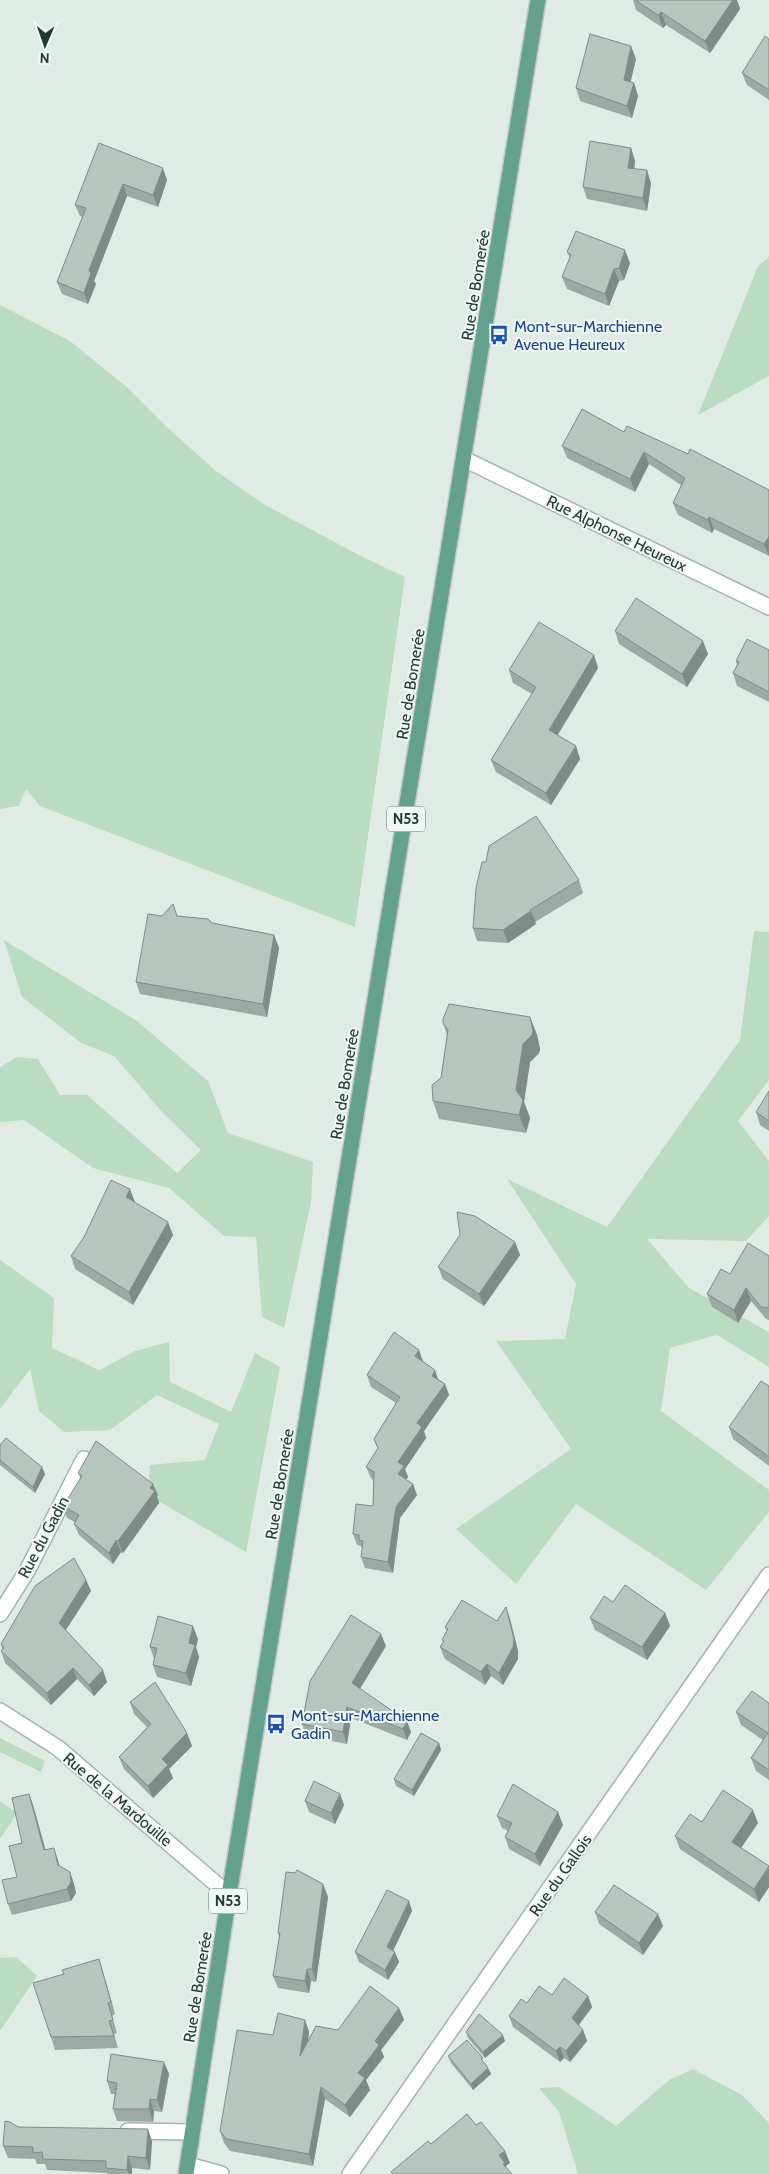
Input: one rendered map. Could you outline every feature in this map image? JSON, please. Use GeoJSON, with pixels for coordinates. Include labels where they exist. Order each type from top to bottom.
{"type":"FeatureCollection","features":[{"type":"Feature","properties":{"kind":"main road","name":"Rue de Bomerée"},"geometry":{"type":"LineString","coordinates":[[187,2169],[229,1894],[538,0]]}},
{"type":"Feature","properties":{"kind":"street","name":"Rue Alphonse Heureux"},"geometry":{"type":"LineString","coordinates":[[464,459],[769,607]]}},
{"type":"Feature","properties":{"kind":"street","name":"Rue du Gadin"},"geometry":{"type":"LineString","coordinates":[[0,1614],[27,1571],[84,1459]]}},
{"type":"Feature","properties":{"kind":"street","name":"Rue du Gallois"},"geometry":{"type":"LineString","coordinates":[[350,2174],[769,1575]]}},
{"type":"Feature","properties":{"kind":"street","name":"Rue de la Mardouille"},"geometry":{"type":"LineString","coordinates":[[0,1710],[58,1748],[229,1894]]}},
{"type":"Feature","properties":{"kind":"street"},"geometry":{"type":"LineString","coordinates":[[116,2131],[192,2132]]}},
{"type":"Feature","properties":{"kind":"street"},"geometry":{"type":"LineString","coordinates":[[187,2169],[221,2174]]}},
{"type":"Feature","properties":{"kind":"green space"},"geometry":{"type":"Polygon","coordinates":[[[769,257],[769,376],[698,415],[758,266],[769,257]]]}},
{"type":"Feature","properties":{"kind":"green space"},"geometry":{"type":"Polygon","coordinates":[[[0,305],[70,341],[128,388],[171,431],[216,471],[265,505],[405,577],[355,927],[40,806],[26,789],[19,806],[0,809],[0,305]]]}},
{"type":"Feature","properties":{"kind":"green space"},"geometry":{"type":"Polygon","coordinates":[[[754,931],[769,932],[769,1080],[738,1121],[769,1161],[769,1216],[746,1241],[647,1239],[689,1288],[769,1332],[769,1367],[717,1335],[670,1348],[661,1411],[769,1490],[769,1512],[706,1590],[576,1504],[516,1584],[456,1529],[571,1449],[496,1341],[565,1339],[576,1284],[507,1179],[607,1227],[740,1040],[754,931]]]}},
{"type":"Feature","properties":{"kind":"green space"},"geometry":{"type":"Polygon","coordinates":[[[4,940],[137,1021],[208,1081],[228,1133],[313,1162],[311,1202],[284,1328],[262,1317],[256,1237],[224,1236],[169,1188],[93,1168],[24,1120],[0,1122],[0,1067],[17,1057],[38,1059],[60,1095],[87,1095],[177,1173],[201,1150],[164,1114],[114,1056],[81,1043],[22,997],[4,940]]]}},
{"type":"Feature","properties":{"kind":"green space"},"geometry":{"type":"Polygon","coordinates":[[[0,1260],[54,1298],[52,1348],[99,1370],[135,1351],[169,1342],[170,1382],[231,1412],[255,1353],[280,1367],[246,1552],[148,1495],[150,1465],[205,1460],[219,1424],[157,1395],[110,1430],[64,1432],[39,1411],[30,1369],[0,1409],[0,1260]]]}},
{"type":"Feature","properties":{"kind":"green space"},"geometry":{"type":"Polygon","coordinates":[[[0,1738],[45,1761],[41,1772],[0,1752],[0,1738]]]}},
{"type":"Feature","properties":{"kind":"green space"},"geometry":{"type":"Polygon","coordinates":[[[0,1801],[17,1813],[0,1839],[0,1801]]]}},
{"type":"Feature","properties":{"kind":"green space"},"geometry":{"type":"Polygon","coordinates":[[[16,1957],[37,1976],[0,2031],[0,1958],[16,1957]]]}},
{"type":"Feature","properties":{"kind":"green space"},"geometry":{"type":"Polygon","coordinates":[[[693,2069],[742,2095],[769,2123],[769,2174],[578,2174],[559,2112],[539,2088],[559,2087],[616,2126],[669,2080],[693,2069]]]}},
{"type":"Feature","properties":{"kind":"building"},"geometry":{"type":"Polygon","coordinates":[[[635,0],[733,0],[705,41],[661,12],[658,15],[635,0]]]}},
{"type":"Feature","properties":{"kind":"building"},"geometry":{"type":"Polygon","coordinates":[[[590,34],[631,46],[624,80],[634,83],[627,106],[576,88],[590,34]]]}},
{"type":"Feature","properties":{"kind":"building"},"geometry":{"type":"Polygon","coordinates":[[[765,36],[769,39],[769,90],[742,73],[765,36]]]}},
{"type":"Feature","properties":{"kind":"building"},"geometry":{"type":"Polygon","coordinates":[[[590,141],[631,148],[628,168],[647,170],[643,198],[583,187],[590,141]]]}},
{"type":"Feature","properties":{"kind":"building"},"geometry":{"type":"Polygon","coordinates":[[[99,143],[163,168],[153,195],[123,184],[89,270],[91,273],[84,293],[57,282],[86,208],[75,205],[99,143]]]}},
{"type":"Feature","properties":{"kind":"building"},"geometry":{"type":"Polygon","coordinates":[[[576,231],[625,250],[619,268],[614,269],[605,294],[562,277],[571,255],[567,252],[576,231]]]}},
{"type":"Feature","properties":{"kind":"building"},"geometry":{"type":"Polygon","coordinates":[[[582,409],[624,432],[627,426],[688,454],[690,449],[769,490],[769,537],[764,544],[709,517],[708,520],[673,503],[685,478],[644,452],[630,479],[562,446],[582,409]]]}},
{"type":"Feature","properties":{"kind":"building"},"geometry":{"type":"Polygon","coordinates":[[[636,598],[703,641],[682,674],[615,631],[636,598]]]}},
{"type":"Feature","properties":{"kind":"building"},"geometry":{"type":"Polygon","coordinates":[[[539,622],[594,655],[549,730],[576,746],[546,793],[491,760],[536,687],[509,670],[539,622]]]}},
{"type":"Feature","properties":{"kind":"building"},"geometry":{"type":"Polygon","coordinates":[[[747,639],[769,650],[769,692],[733,673],[739,662],[736,661],[747,639]]]}},
{"type":"Feature","properties":{"kind":"building"},"geometry":{"type":"Polygon","coordinates":[[[536,816],[579,880],[530,910],[503,930],[473,928],[476,888],[482,862],[486,862],[489,846],[536,816]]]}},
{"type":"Feature","properties":{"kind":"building"},"geometry":{"type":"Polygon","coordinates":[[[173,904],[177,916],[208,919],[212,923],[274,935],[263,1004],[136,982],[148,914],[162,916],[173,904]]]}},
{"type":"Feature","properties":{"kind":"building"},"geometry":{"type":"Polygon","coordinates":[[[449,1004],[530,1017],[533,1031],[532,1035],[523,1044],[516,1090],[523,1100],[519,1115],[433,1101],[432,1085],[441,1078],[448,1030],[443,1023],[443,1019],[449,1004]]]}},
{"type":"Feature","properties":{"kind":"building"},"geometry":{"type":"Polygon","coordinates":[[[769,1091],[769,1121],[756,1112],[769,1091]]]}},
{"type":"Feature","properties":{"kind":"building"},"geometry":{"type":"Polygon","coordinates":[[[111,1180],[130,1189],[126,1197],[168,1222],[129,1292],[71,1256],[84,1237],[111,1180]]]}},
{"type":"Feature","properties":{"kind":"building"},"geometry":{"type":"Polygon","coordinates":[[[457,1212],[475,1216],[515,1242],[479,1294],[438,1267],[460,1235],[457,1212]]]}},
{"type":"Feature","properties":{"kind":"building"},"geometry":{"type":"Polygon","coordinates":[[[748,1243],[769,1256],[769,1308],[761,1307],[746,1288],[734,1310],[707,1294],[721,1269],[730,1274],[748,1243]]]}},
{"type":"Feature","properties":{"kind":"building"},"geometry":{"type":"Polygon","coordinates":[[[394,1332],[419,1350],[415,1356],[435,1370],[432,1376],[445,1384],[417,1423],[422,1427],[398,1462],[404,1466],[398,1474],[413,1484],[396,1507],[388,1562],[361,1557],[363,1541],[359,1540],[359,1535],[353,1534],[356,1504],[373,1506],[374,1472],[366,1467],[378,1448],[374,1439],[400,1397],[367,1375],[394,1332]]]}},
{"type":"Feature","properties":{"kind":"building"},"geometry":{"type":"Polygon","coordinates":[[[761,1381],[769,1386],[769,1457],[729,1427],[761,1381]]]}},
{"type":"Feature","properties":{"kind":"building"},"geometry":{"type":"Polygon","coordinates":[[[6,1438],[42,1467],[33,1487],[0,1460],[0,1445],[6,1438]]]}},
{"type":"Feature","properties":{"kind":"building"},"geometry":{"type":"Polygon","coordinates":[[[96,1441],[153,1484],[150,1488],[155,1491],[118,1541],[116,1540],[109,1553],[74,1524],[79,1515],[63,1506],[82,1476],[78,1473],[96,1441]]]}},
{"type":"Feature","properties":{"kind":"building"},"geometry":{"type":"Polygon","coordinates":[[[74,1558],[86,1580],[59,1623],[103,1670],[89,1685],[73,1668],[47,1693],[1,1651],[4,1647],[1,1644],[35,1586],[74,1558]]]}},
{"type":"Feature","properties":{"kind":"building"},"geometry":{"type":"Polygon","coordinates":[[[625,1585],[665,1613],[642,1647],[590,1618],[604,1596],[613,1602],[625,1585]]]}},
{"type":"Feature","properties":{"kind":"building"},"geometry":{"type":"Polygon","coordinates":[[[462,1600],[497,1621],[506,1607],[514,1639],[513,1647],[499,1673],[487,1664],[481,1672],[440,1647],[448,1629],[445,1627],[462,1600]]]}},
{"type":"Feature","properties":{"kind":"building"},"geometry":{"type":"Polygon","coordinates":[[[351,1615],[381,1634],[352,1683],[407,1721],[403,1729],[347,1707],[343,1732],[302,1724],[310,1681],[351,1615]]]}},
{"type":"Feature","properties":{"kind":"building"},"geometry":{"type":"Polygon","coordinates":[[[158,1616],[193,1626],[189,1643],[195,1645],[186,1673],[153,1665],[157,1648],[150,1647],[158,1616]]]}},
{"type":"Feature","properties":{"kind":"building"},"geometry":{"type":"Polygon","coordinates":[[[155,1682],[187,1733],[162,1759],[168,1765],[148,1786],[119,1757],[151,1724],[130,1702],[155,1682]]]}},
{"type":"Feature","properties":{"kind":"building"},"geometry":{"type":"Polygon","coordinates":[[[752,1691],[769,1703],[769,1770],[751,1758],[768,1733],[736,1712],[752,1691]]]}},
{"type":"Feature","properties":{"kind":"building"},"geometry":{"type":"Polygon","coordinates":[[[421,1733],[439,1743],[412,1790],[394,1779],[421,1733]]]}},
{"type":"Feature","properties":{"kind":"building"},"geometry":{"type":"Polygon","coordinates":[[[314,1781],[340,1794],[331,1813],[305,1801],[314,1781]]]}},
{"type":"Feature","properties":{"kind":"building"},"geometry":{"type":"Polygon","coordinates":[[[513,1784],[558,1812],[535,1854],[505,1837],[512,1823],[497,1816],[513,1784]]]}},
{"type":"Feature","properties":{"kind":"building"},"geometry":{"type":"Polygon","coordinates":[[[723,1790],[753,1810],[732,1842],[769,1866],[754,1889],[675,1836],[690,1814],[702,1822],[723,1790]]]}},
{"type":"Feature","properties":{"kind":"building"},"geometry":{"type":"Polygon","coordinates":[[[29,1794],[44,1850],[54,1848],[58,1865],[70,1872],[71,1882],[67,1889],[8,1904],[2,1880],[17,1877],[9,1846],[22,1843],[12,1798],[29,1794]]]}},
{"type":"Feature","properties":{"kind":"building"},"geometry":{"type":"Polygon","coordinates":[[[297,1870],[323,1884],[312,1969],[307,1969],[305,1981],[273,1976],[280,1933],[278,1933],[286,1872],[295,1873],[297,1870]]]}},
{"type":"Feature","properties":{"kind":"building"},"geometry":{"type":"Polygon","coordinates":[[[614,1885],[658,1914],[639,1943],[595,1912],[614,1885]]]}},
{"type":"Feature","properties":{"kind":"building"},"geometry":{"type":"Polygon","coordinates":[[[387,1890],[409,1901],[387,1947],[395,1952],[385,1970],[355,1952],[387,1890]]]}},
{"type":"Feature","properties":{"kind":"building"},"geometry":{"type":"Polygon","coordinates":[[[99,1959],[111,2002],[108,2003],[113,2020],[109,2021],[114,2036],[51,2037],[33,1983],[64,1974],[62,1970],[99,1959]]]}},
{"type":"Feature","properties":{"kind":"building"},"geometry":{"type":"Polygon","coordinates":[[[564,1978],[588,1996],[572,2018],[583,2030],[566,2051],[560,2047],[556,2051],[509,2016],[521,1999],[527,2003],[539,1986],[552,1995],[564,1978]]]}},
{"type":"Feature","properties":{"kind":"building"},"geometry":{"type":"Polygon","coordinates":[[[370,1986],[399,2008],[375,2041],[379,2045],[358,2073],[365,2078],[345,2105],[321,2087],[309,2154],[226,2139],[220,2131],[237,2030],[273,2035],[278,2013],[305,2020],[300,2056],[316,2026],[338,2030],[370,1986]]]}},
{"type":"Feature","properties":{"kind":"building"},"geometry":{"type":"Polygon","coordinates":[[[479,2014],[503,2035],[483,2052],[466,2032],[479,2014]]]}},
{"type":"Feature","properties":{"kind":"building"},"geometry":{"type":"Polygon","coordinates":[[[467,2040],[483,2058],[481,2059],[488,2068],[471,2084],[448,2056],[467,2040]]]}},
{"type":"Feature","properties":{"kind":"building"},"geometry":{"type":"Polygon","coordinates":[[[111,2054],[164,2062],[157,2100],[150,2099],[149,2109],[113,2109],[117,2083],[107,2081],[111,2054]]]}},
{"type":"Feature","properties":{"kind":"building"},"geometry":{"type":"Polygon","coordinates":[[[467,2114],[476,2125],[481,2122],[505,2151],[499,2155],[505,2163],[503,2164],[512,2174],[393,2174],[391,2172],[428,2141],[431,2144],[467,2114]]]}},
{"type":"Feature","properties":{"kind":"building"},"geometry":{"type":"Polygon","coordinates":[[[5,2121],[18,2127],[148,2129],[146,2158],[128,2156],[127,2170],[106,2168],[106,2161],[43,2159],[42,2152],[33,2153],[33,2147],[3,2146],[5,2121]]]}},
{"type":"Feature","properties":{"kind":"place","name":"Mont-sur-Marchienne Avenue Heureux"},"geometry":{"type":"Point","coordinates":[499,335]}},
{"type":"Feature","properties":{"kind":"place","name":"Mont-sur-Marchienne Gadin"},"geometry":{"type":"Point","coordinates":[276,1724]}}]}
